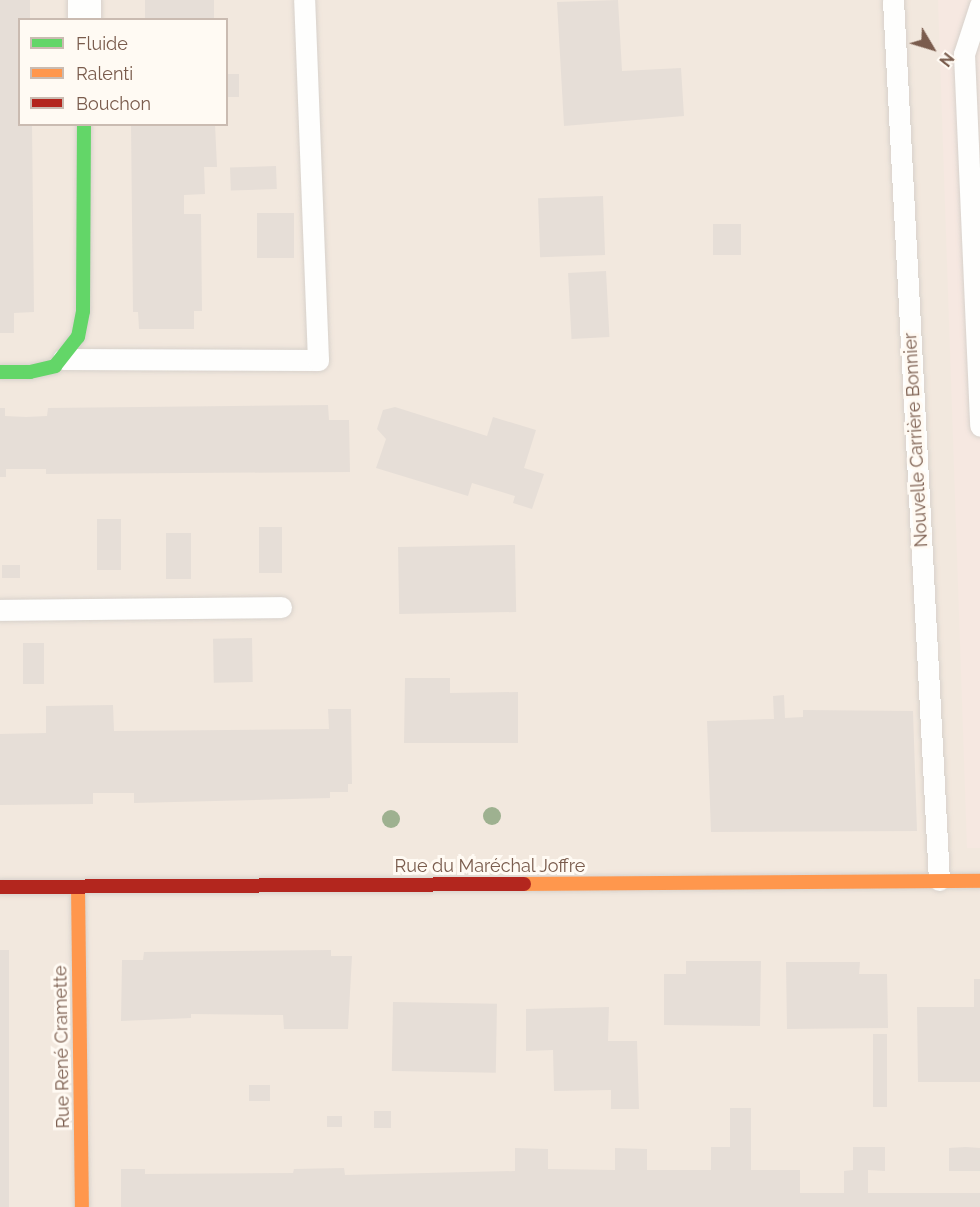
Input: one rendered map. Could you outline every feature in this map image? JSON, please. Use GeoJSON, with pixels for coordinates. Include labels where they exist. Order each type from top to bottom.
{"type":"FeatureCollection","features":[{"type":"Feature","properties":{"kind":"street"},"geometry":{"type":"LineString","coordinates":[[84,0],[84,18]]}},
{"type":"Feature","properties":{"kind":"street"},"geometry":{"type":"LineString","coordinates":[[0,372],[43,371],[63,359],[78,338],[83,310],[84,126]]}},
{"type":"Feature","properties":{"kind":"street","name":"Rue du Maréchal Joffre"},"geometry":{"type":"LineString","coordinates":[[0,887],[980,881]]}},
{"type":"Feature","properties":{"kind":"street","name":"Rue René Cramette"},"geometry":{"type":"LineString","coordinates":[[78,886],[82,1207]]}},
{"type":"Feature","properties":{"kind":"lane"},"geometry":{"type":"LineString","coordinates":[[63,359],[318,360],[304,0]]}},
{"type":"Feature","properties":{"kind":"lane","name":"Nouvelle Carrière Bonnier"},"geometry":{"type":"LineString","coordinates":[[893,0],[939,880]]}},
{"type":"Feature","properties":{"kind":"lane"},"geometry":{"type":"LineString","coordinates":[[980,5],[964,54],[980,426]]}},
{"type":"Feature","properties":{"kind":"lane"},"geometry":{"type":"LineString","coordinates":[[0,610],[281,607]]}},
{"type":"Feature","properties":{"kind":"shaded area"},"geometry":{"type":"Polygon","coordinates":[[[0,0],[980,0],[980,1207],[0,1207],[0,0]]]}},
{"type":"Feature","properties":{"kind":"shaded area"},"geometry":{"type":"Polygon","coordinates":[[[938,0],[980,0],[980,848],[967,848],[938,0]]]}},
{"type":"Feature","properties":{"kind":"building"},"geometry":{"type":"Polygon","coordinates":[[[0,0],[30,0],[30,18],[18,18],[18,126],[32,126],[34,312],[14,313],[14,333],[0,333],[0,0]]]}},
{"type":"Feature","properties":{"kind":"building"},"geometry":{"type":"Polygon","coordinates":[[[145,0],[214,0],[214,18],[145,18],[145,0]]]}},
{"type":"Feature","properties":{"kind":"building"},"geometry":{"type":"Polygon","coordinates":[[[618,0],[622,71],[681,68],[684,116],[564,126],[557,2],[618,0]]]}},
{"type":"Feature","properties":{"kind":"building"},"geometry":{"type":"Polygon","coordinates":[[[228,74],[239,74],[239,97],[228,97],[228,74]]]}},
{"type":"Feature","properties":{"kind":"building"},"geometry":{"type":"Polygon","coordinates":[[[131,126],[215,126],[217,167],[204,167],[205,194],[184,195],[184,214],[201,214],[202,311],[194,311],[194,329],[139,329],[138,312],[133,312],[131,126]]]}},
{"type":"Feature","properties":{"kind":"building"},"geometry":{"type":"Polygon","coordinates":[[[276,166],[277,189],[231,191],[230,168],[276,166]]]}},
{"type":"Feature","properties":{"kind":"building"},"geometry":{"type":"Polygon","coordinates":[[[603,196],[605,255],[540,257],[538,198],[603,196]]]}},
{"type":"Feature","properties":{"kind":"building"},"geometry":{"type":"Polygon","coordinates":[[[257,213],[294,213],[294,258],[257,258],[257,213]]]}},
{"type":"Feature","properties":{"kind":"building"},"geometry":{"type":"Polygon","coordinates":[[[713,224],[741,224],[741,255],[713,255],[713,224]]]}},
{"type":"Feature","properties":{"kind":"building"},"geometry":{"type":"Polygon","coordinates":[[[606,271],[609,337],[572,339],[568,273],[606,271]]]}},
{"type":"Feature","properties":{"kind":"building"},"geometry":{"type":"Polygon","coordinates":[[[328,405],[329,420],[349,420],[350,472],[46,474],[46,469],[6,469],[6,477],[0,477],[0,408],[5,408],[5,416],[26,417],[47,416],[48,408],[328,405]]]}},
{"type":"Feature","properties":{"kind":"building"},"geometry":{"type":"Polygon","coordinates":[[[395,407],[487,436],[493,417],[536,430],[524,468],[544,474],[532,509],[513,503],[515,496],[472,483],[468,496],[376,468],[386,439],[377,429],[383,410],[395,407]]]}},
{"type":"Feature","properties":{"kind":"building"},"geometry":{"type":"Polygon","coordinates":[[[97,519],[121,519],[121,570],[97,570],[97,519]]]}},
{"type":"Feature","properties":{"kind":"building"},"geometry":{"type":"Polygon","coordinates":[[[259,527],[282,527],[282,573],[259,573],[259,527]]]}},
{"type":"Feature","properties":{"kind":"building"},"geometry":{"type":"Polygon","coordinates":[[[166,533],[191,533],[191,579],[166,579],[166,533]]]}},
{"type":"Feature","properties":{"kind":"building"},"geometry":{"type":"Polygon","coordinates":[[[515,545],[516,612],[399,614],[398,547],[515,545]]]}},
{"type":"Feature","properties":{"kind":"building"},"geometry":{"type":"Polygon","coordinates":[[[2,565],[20,565],[20,578],[2,578],[2,565]]]}},
{"type":"Feature","properties":{"kind":"building"},"geometry":{"type":"Polygon","coordinates":[[[252,638],[253,682],[214,683],[213,639],[252,638]]]}},
{"type":"Feature","properties":{"kind":"building"},"geometry":{"type":"Polygon","coordinates":[[[23,643],[44,643],[44,684],[23,684],[23,643]]]}},
{"type":"Feature","properties":{"kind":"building"},"geometry":{"type":"Polygon","coordinates":[[[405,678],[450,678],[450,693],[518,692],[518,743],[404,743],[405,678]]]}},
{"type":"Feature","properties":{"kind":"building"},"geometry":{"type":"Polygon","coordinates":[[[784,695],[785,718],[803,717],[803,710],[913,711],[917,831],[711,832],[707,721],[774,719],[773,696],[784,695]]]}},
{"type":"Feature","properties":{"kind":"building"},"geometry":{"type":"Polygon","coordinates":[[[113,705],[114,731],[329,729],[328,709],[351,709],[352,784],[348,784],[348,792],[330,792],[330,798],[134,803],[134,793],[93,793],[93,804],[0,805],[0,734],[46,733],[46,706],[113,705]]]}},
{"type":"Feature","properties":{"kind":"building"},"geometry":{"type":"Polygon","coordinates":[[[0,950],[9,950],[9,1207],[0,1207],[0,950]]]}},
{"type":"Feature","properties":{"kind":"building"},"geometry":{"type":"Polygon","coordinates":[[[331,950],[331,956],[352,956],[348,1029],[284,1029],[283,1015],[191,1014],[191,1018],[121,1021],[122,960],[143,960],[144,952],[331,950]]]}},
{"type":"Feature","properties":{"kind":"building"},"geometry":{"type":"Polygon","coordinates":[[[686,961],[761,961],[760,1026],[664,1025],[664,974],[686,974],[686,961]]]}},
{"type":"Feature","properties":{"kind":"building"},"geometry":{"type":"Polygon","coordinates":[[[786,962],[860,962],[859,974],[887,974],[888,1028],[787,1029],[786,962]]]}},
{"type":"Feature","properties":{"kind":"building"},"geometry":{"type":"Polygon","coordinates":[[[974,979],[980,979],[980,1082],[918,1082],[917,1007],[974,1007],[974,979]]]}},
{"type":"Feature","properties":{"kind":"building"},"geometry":{"type":"Polygon","coordinates":[[[393,1002],[497,1004],[496,1073],[392,1071],[393,1002]]]}},
{"type":"Feature","properties":{"kind":"building"},"geometry":{"type":"Polygon","coordinates":[[[609,1007],[608,1041],[637,1041],[639,1109],[611,1109],[611,1090],[554,1091],[553,1050],[526,1051],[526,1009],[609,1007]]]}},
{"type":"Feature","properties":{"kind":"building"},"geometry":{"type":"Polygon","coordinates":[[[873,1034],[887,1034],[887,1107],[873,1107],[873,1034]]]}},
{"type":"Feature","properties":{"kind":"building"},"geometry":{"type":"Polygon","coordinates":[[[249,1085],[270,1085],[270,1101],[249,1101],[249,1085]]]}},
{"type":"Feature","properties":{"kind":"building"},"geometry":{"type":"Polygon","coordinates":[[[730,1108],[751,1108],[751,1170],[800,1170],[800,1193],[844,1193],[844,1171],[853,1170],[853,1147],[885,1147],[885,1171],[868,1170],[868,1193],[980,1193],[980,1207],[121,1207],[121,1169],[145,1169],[145,1174],[293,1173],[294,1169],[344,1168],[345,1175],[515,1171],[515,1148],[548,1149],[548,1169],[615,1170],[615,1148],[647,1149],[647,1170],[711,1170],[711,1147],[730,1147],[730,1108]]]}},
{"type":"Feature","properties":{"kind":"building"},"geometry":{"type":"Polygon","coordinates":[[[374,1111],[391,1111],[391,1128],[374,1128],[374,1111]]]}},
{"type":"Feature","properties":{"kind":"building"},"geometry":{"type":"Polygon","coordinates":[[[327,1116],[342,1116],[342,1127],[327,1127],[327,1116]]]}},
{"type":"Feature","properties":{"kind":"building"},"geometry":{"type":"Polygon","coordinates":[[[949,1148],[980,1148],[980,1171],[949,1171],[949,1148]]]}},
{"type":"Feature","properties":{"kind":"traffic: fast"},"geometry":{"type":"LineString","coordinates":[[0,372],[30,372],[55,366],[78,337],[83,311],[84,126]]}},
{"type":"Feature","properties":{"kind":"traffic: slow"},"geometry":{"type":"LineString","coordinates":[[524,884],[980,881]]}},
{"type":"Feature","properties":{"kind":"traffic: slow"},"geometry":{"type":"LineString","coordinates":[[78,887],[82,1207]]}},
{"type":"Feature","properties":{"kind":"traffic: jam"},"geometry":{"type":"LineString","coordinates":[[0,887],[524,884]]}}]}
